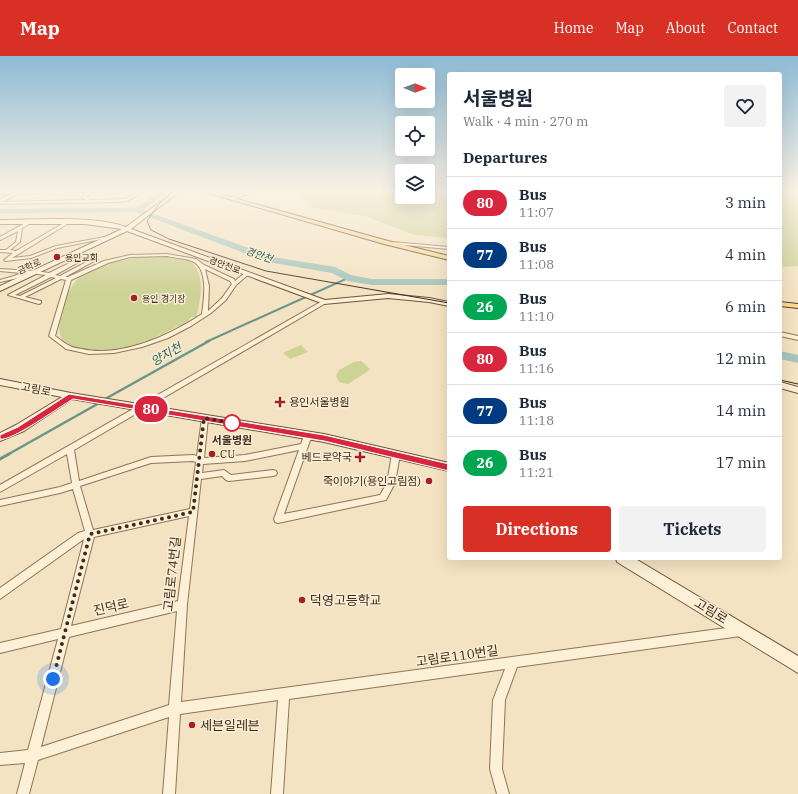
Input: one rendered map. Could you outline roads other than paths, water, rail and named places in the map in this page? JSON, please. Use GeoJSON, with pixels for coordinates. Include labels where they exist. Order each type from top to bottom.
{"type":"FeatureCollection","features":[{"type":"Feature","properties":{"kind":"main road"},"geometry":{"type":"LineString","coordinates":[[323,224],[386,243],[447,257]]}},
{"type":"Feature","properties":{"kind":"main road"},"geometry":{"type":"LineString","coordinates":[[782,304],[798,306]]}},
{"type":"Feature","properties":{"kind":"street"},"geometry":{"type":"LineString","coordinates":[[0,239],[26,224]]}},
{"type":"Feature","properties":{"kind":"street"},"geometry":{"type":"LineString","coordinates":[[0,264],[16,252],[64,224]]}},
{"type":"Feature","properties":{"kind":"street","name":"경안천로"},"geometry":{"type":"LineString","coordinates":[[109,224],[129,228],[322,302],[388,296],[429,300],[447,304]]}},
{"type":"Feature","properties":{"kind":"street","name":"금학로"},"geometry":{"type":"LineString","coordinates":[[0,289],[134,224]]}},
{"type":"Feature","properties":{"kind":"street"},"geometry":{"type":"LineString","coordinates":[[7,252],[18,242],[20,228]]}},
{"type":"Feature","properties":{"kind":"street"},"geometry":{"type":"LineString","coordinates":[[6,260],[31,257],[56,247],[110,237]]}},
{"type":"Feature","properties":{"kind":"street"},"geometry":{"type":"LineString","coordinates":[[386,243],[447,248]]}},
{"type":"Feature","properties":{"kind":"street"},"geometry":{"type":"LineString","coordinates":[[447,249],[441,254],[447,257]]}},
{"type":"Feature","properties":{"kind":"street"},"geometry":{"type":"LineString","coordinates":[[0,251],[16,252]]}},
{"type":"Feature","properties":{"kind":"street"},"geometry":{"type":"LineString","coordinates":[[0,270],[36,272],[69,279],[106,262],[130,256],[150,254],[181,256],[194,260],[202,266],[232,280],[234,284]]}},
{"type":"Feature","properties":{"kind":"street"},"geometry":{"type":"LineString","coordinates":[[39,302],[10,295],[84,258]]}},
{"type":"Feature","properties":{"kind":"street"},"geometry":{"type":"LineString","coordinates":[[20,297],[94,260]]}},
{"type":"Feature","properties":{"kind":"street"},"geometry":{"type":"LineString","coordinates":[[202,266],[206,286],[205,315]]}},
{"type":"Feature","properties":{"kind":"street"},"geometry":{"type":"LineString","coordinates":[[0,281],[16,277],[27,272]]}},
{"type":"Feature","properties":{"kind":"street"},"geometry":{"type":"LineString","coordinates":[[69,279],[52,336],[59,345],[75,352],[96,354],[137,348],[174,332],[205,315],[223,299],[234,284],[247,274]]}},
{"type":"Feature","properties":{"kind":"street"},"geometry":{"type":"LineString","coordinates":[[0,488],[322,302]]}},
{"type":"Feature","properties":{"kind":"street"},"geometry":{"type":"LineString","coordinates":[[782,334],[798,338]]}},
{"type":"Feature","properties":{"kind":"street","name":"고림로"},"geometry":{"type":"LineString","coordinates":[[0,382],[71,396],[308,435],[447,467]]}},
{"type":"Feature","properties":{"kind":"street"},"geometry":{"type":"LineString","coordinates":[[782,386],[798,390]]}},
{"type":"Feature","properties":{"kind":"street","name":"고림로"},"geometry":{"type":"LineString","coordinates":[[0,437],[20,428],[71,396]]}},
{"type":"Feature","properties":{"kind":"street","name":"고림로74번길"},"geometry":{"type":"LineString","coordinates":[[169,794],[182,605],[204,418]]}},
{"type":"Feature","properties":{"kind":"street"},"geometry":{"type":"LineString","coordinates":[[308,435],[278,519],[383,498],[394,474],[396,454]]}},
{"type":"Feature","properties":{"kind":"street"},"geometry":{"type":"LineString","coordinates":[[0,503],[60,490],[151,460],[193,458],[203,461],[245,458],[303,446]]}},
{"type":"Feature","properties":{"kind":"street"},"geometry":{"type":"LineString","coordinates":[[23,794],[90,534],[76,485],[70,448]]}},
{"type":"Feature","properties":{"kind":"street"},"geometry":{"type":"LineString","coordinates":[[197,477],[224,473],[229,478],[273,473]]}},
{"type":"Feature","properties":{"kind":"street"},"geometry":{"type":"LineString","coordinates":[[0,594],[81,536],[193,512]]}},
{"type":"Feature","properties":{"kind":"street","name":"고림로"},"geometry":{"type":"LineString","coordinates":[[625,560],[798,665]]}},
{"type":"Feature","properties":{"kind":"street","name":"진덕로"},"geometry":{"type":"LineString","coordinates":[[0,648],[182,605]]}},
{"type":"Feature","properties":{"kind":"street","name":"고림로110번길"},"geometry":{"type":"LineString","coordinates":[[174,709],[744,631]]}},
{"type":"Feature","properties":{"kind":"street"},"geometry":{"type":"LineString","coordinates":[[503,794],[496,769],[500,700],[513,663]]}},
{"type":"Feature","properties":{"kind":"street"},"geometry":{"type":"LineString","coordinates":[[278,794],[284,694]]}},
{"type":"Feature","properties":{"kind":"street"},"geometry":{"type":"LineString","coordinates":[[0,759],[33,756],[174,709]]}},
{"type":"Feature","properties":{"kind":"waterway","name":"경안천"},"geometry":{"type":"LineString","coordinates":[[176,224],[271,260],[335,270],[348,278],[372,282],[447,282]]}},
{"type":"Feature","properties":{"kind":"waterway","name":"양지천"},"geometry":{"type":"LineString","coordinates":[[206,342],[348,278]]}},
{"type":"Feature","properties":{"kind":"waterway","name":"양지천"},"geometry":{"type":"LineString","coordinates":[[105,399],[209,341]]}},
{"type":"Feature","properties":{"kind":"waterway","name":"경안천"},"geometry":{"type":"LineString","coordinates":[[782,355],[798,359]]}},
{"type":"Feature","properties":{"kind":"waterway","name":"양지천"},"geometry":{"type":"LineString","coordinates":[[7,455],[101,402]]}},
{"type":"Feature","properties":{"kind":"waterway","name":"양지천"},"geometry":{"type":"LineString","coordinates":[[0,459],[9,454]]}},
{"type":"Feature","properties":{"kind":"tram line"},"geometry":{"type":"LineString","coordinates":[[149,224],[151,230],[169,239],[266,271],[447,303]]}},
{"type":"Feature","properties":{"kind":"tram line"},"geometry":{"type":"LineString","coordinates":[[782,380],[798,384]]}},
{"type":"Feature","properties":{"kind":"place","name":"용인교회"},"geometry":{"type":"Point","coordinates":[57,257]}},
{"type":"Feature","properties":{"kind":"place","name":"용인 경기장"},"geometry":{"type":"Point","coordinates":[134,298]}},
{"type":"Feature","properties":{"kind":"place","name":"용인서울병원"},"geometry":{"type":"Point","coordinates":[280,402]}},
{"type":"Feature","properties":{"kind":"place","name":"서울병원"},"geometry":{"type":"Point","coordinates":[232,423]}},
{"type":"Feature","properties":{"kind":"place","name":"CU"},"geometry":{"type":"Point","coordinates":[212,454]}},
{"type":"Feature","properties":{"kind":"place","name":"베드로약국"},"geometry":{"type":"Point","coordinates":[360,457]}},
{"type":"Feature","properties":{"kind":"place","name":"죽이야기(용인고림점)"},"geometry":{"type":"Point","coordinates":[429,481]}},
{"type":"Feature","properties":{"kind":"place","name":"덕영고등학교"},"geometry":{"type":"Point","coordinates":[302,600]}},
{"type":"Feature","properties":{"kind":"place","name":"세븐일레븐"},"geometry":{"type":"Point","coordinates":[192,725]}}]}
